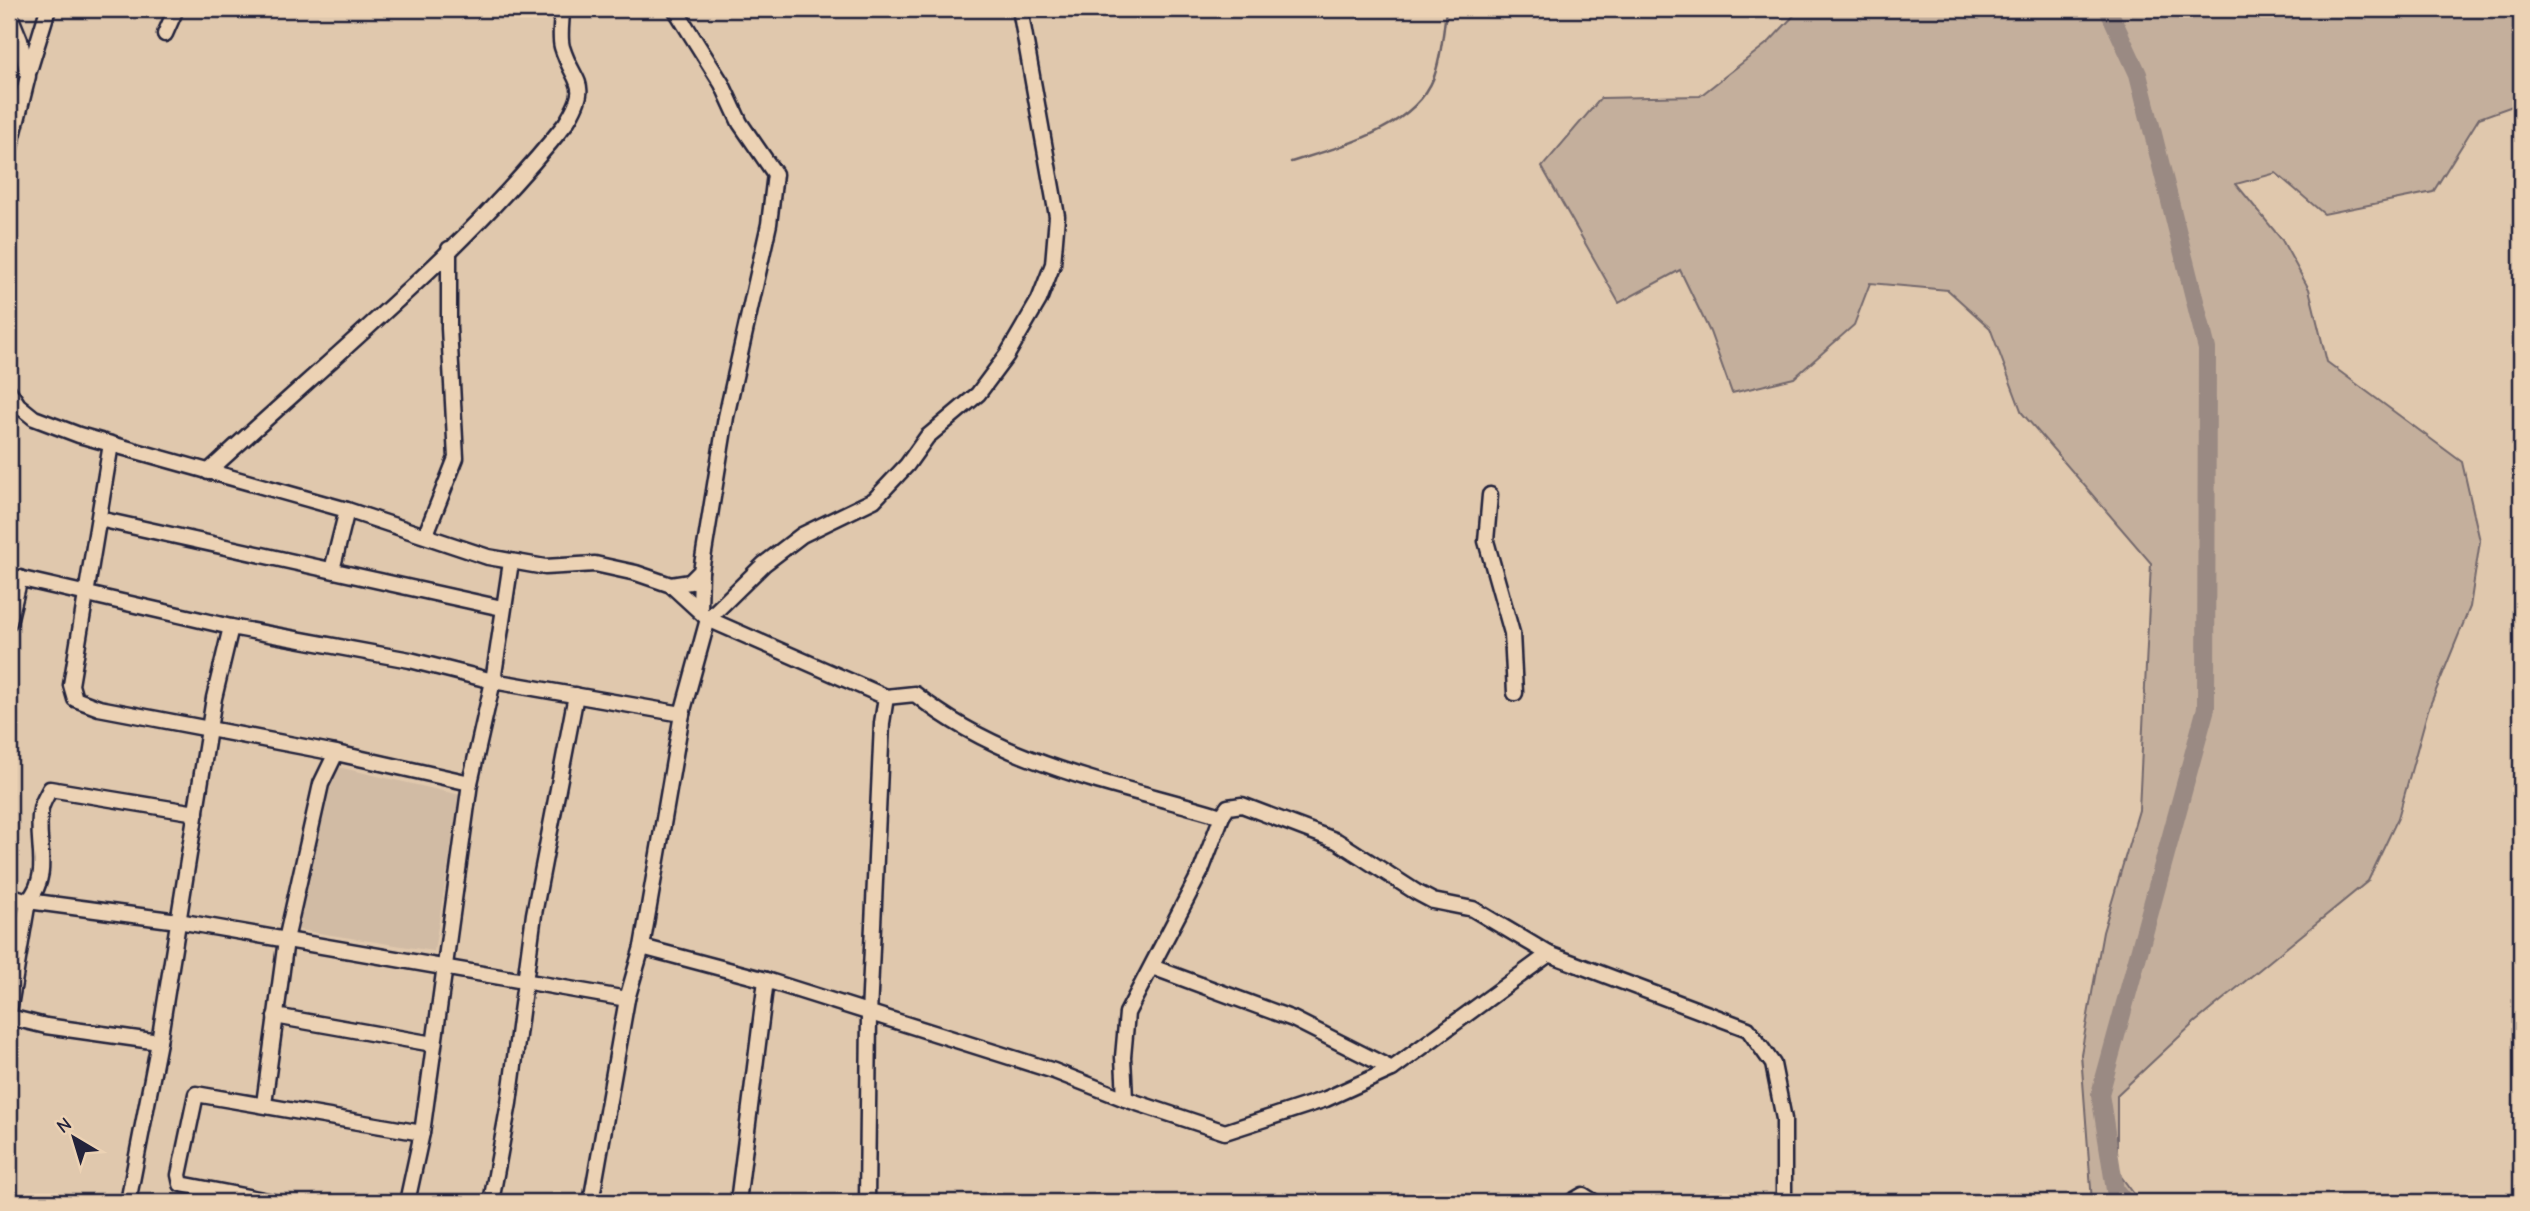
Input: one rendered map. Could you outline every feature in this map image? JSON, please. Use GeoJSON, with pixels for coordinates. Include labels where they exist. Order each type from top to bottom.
{"type":"FeatureCollection","features":[{"type":"Feature","properties":{"kind":"street"},"geometry":{"type":"LineString","coordinates":[[9,152],[48,9]]}},
{"type":"Feature","properties":{"kind":"street"},"geometry":{"type":"LineString","coordinates":[[165,34],[176,9]]}},
{"type":"Feature","properties":{"kind":"street"},"geometry":{"type":"LineString","coordinates":[[208,472],[287,397],[396,303],[556,136],[580,100],[579,85],[562,45],[562,9]]}},
{"type":"Feature","properties":{"kind":"street"},"geometry":{"type":"LineString","coordinates":[[591,1202],[627,999],[642,947],[682,714],[704,614],[701,571],[726,417],[769,224],[775,174],[740,123],[722,84],[675,9]]}},
{"type":"Feature","properties":{"kind":"street"},"geometry":{"type":"LineString","coordinates":[[704,614],[802,535],[874,500],[907,465],[927,437],[978,394],[992,378],[1039,300],[1053,264],[1057,216],[1020,9]]}},
{"type":"Feature","properties":{"kind":"street"},"geometry":{"type":"LineString","coordinates":[[9,13],[20,40],[28,76]]}},
{"type":"Feature","properties":{"kind":"street"},"geometry":{"type":"LineString","coordinates":[[426,534],[456,458],[449,328],[449,249]]}},
{"type":"Feature","properties":{"kind":"street"},"geometry":{"type":"LineString","coordinates":[[9,391],[13,406],[34,418],[111,444],[347,510],[510,562],[545,567],[596,564],[636,573],[671,585],[704,614],[886,697],[915,694],[935,710],[1027,760],[1075,777],[1127,788],[1223,816]]}},
{"type":"Feature","properties":{"kind":"street"},"geometry":{"type":"LineString","coordinates":[[111,444],[71,685],[75,699],[99,708],[336,753],[470,783]]}},
{"type":"Feature","properties":{"kind":"street"},"geometry":{"type":"LineString","coordinates":[[1490,495],[1486,541],[1512,634],[1515,693]]}},
{"type":"Feature","properties":{"kind":"street"},"geometry":{"type":"LineString","coordinates":[[331,570],[347,510]]}},
{"type":"Feature","properties":{"kind":"street"},"geometry":{"type":"LineString","coordinates":[[99,519],[502,608]]}},
{"type":"Feature","properties":{"kind":"street"},"geometry":{"type":"LineString","coordinates":[[407,1202],[422,1133],[470,783],[493,681],[510,562]]}},
{"type":"Feature","properties":{"kind":"street"},"geometry":{"type":"LineString","coordinates":[[671,585],[690,582],[701,571]]}},
{"type":"Feature","properties":{"kind":"street"},"geometry":{"type":"LineString","coordinates":[[9,622],[15,577],[87,596],[232,627],[410,660],[493,681],[682,714]]}},
{"type":"Feature","properties":{"kind":"street"},"geometry":{"type":"LineString","coordinates":[[128,1202],[159,1042],[214,698],[232,627]]}},
{"type":"Feature","properties":{"kind":"street"},"geometry":{"type":"LineString","coordinates":[[491,1202],[509,1103],[524,981],[576,695]]}},
{"type":"Feature","properties":{"kind":"street"},"geometry":{"type":"LineString","coordinates":[[867,1202],[869,1015],[882,723],[886,697]]}},
{"type":"Feature","properties":{"kind":"street"},"geometry":{"type":"LineString","coordinates":[[264,1104],[286,940],[321,784],[336,753]]}},
{"type":"Feature","properties":{"kind":"street"},"geometry":{"type":"LineString","coordinates":[[159,1042],[46,1026],[9,1014],[28,901],[39,889],[42,850],[40,810],[50,789],[196,813]]}},
{"type":"Feature","properties":{"kind":"street"},"geometry":{"type":"LineString","coordinates":[[1125,1099],[1123,1057],[1127,1013],[1201,871],[1223,816],[1228,807],[1242,805],[1337,841],[1416,892],[1433,901],[1473,909],[1549,954],[1748,1029],[1773,1065],[1784,1119],[1784,1202]]}},
{"type":"Feature","properties":{"kind":"street"},"geometry":{"type":"LineString","coordinates":[[9,895],[28,901],[178,921],[627,999]]}},
{"type":"Feature","properties":{"kind":"street"},"geometry":{"type":"LineString","coordinates":[[642,947],[766,981],[1054,1071],[1125,1099],[1225,1132],[1326,1099],[1392,1069],[1549,954]]}},
{"type":"Feature","properties":{"kind":"street"},"geometry":{"type":"LineString","coordinates":[[1152,967],[1293,1019],[1392,1069]]}},
{"type":"Feature","properties":{"kind":"street"},"geometry":{"type":"LineString","coordinates":[[738,1202],[766,981]]}},
{"type":"Feature","properties":{"kind":"street"},"geometry":{"type":"LineString","coordinates":[[275,1016],[433,1044]]}},
{"type":"Feature","properties":{"kind":"street"},"geometry":{"type":"LineString","coordinates":[[273,1202],[181,1184],[179,1175],[196,1094],[422,1133]]}},
{"type":"Feature","properties":{"kind":"street"},"geometry":{"type":"LineString","coordinates":[[1572,1202],[1583,1195],[1594,1202]]}},
{"type":"Feature","properties":{"kind":"shaded area"},"geometry":{"type":"Polygon","coordinates":[[[1800,9],[2521,9],[2521,103],[2479,118],[2433,192],[2324,214],[2276,173],[2236,184],[2282,240],[2309,289],[2327,362],[2462,462],[2480,541],[2470,607],[2428,710],[2398,818],[2368,881],[2194,1023],[2117,1095],[2117,1171],[2140,1202],[2092,1202],[2081,1054],[2103,932],[2139,810],[2151,563],[2022,413],[1990,328],[1948,290],[1870,283],[1854,325],[1794,378],[1732,393],[1710,332],[1680,270],[1619,303],[1542,167],[1601,98],[1700,96],[1770,41],[1800,9]]]}},
{"type":"Feature","properties":{"kind":"shaded area"},"geometry":{"type":"Polygon","coordinates":[[[334,766],[460,795],[434,951],[293,929],[334,766]]]}},
{"type":"Feature","properties":{"kind":"waterway"},"geometry":{"type":"LineString","coordinates":[[1291,162],[1373,133],[1410,110],[1424,95],[1434,77],[1446,9]]}},
{"type":"Feature","properties":{"kind":"waterway"},"geometry":{"type":"LineString","coordinates":[[2108,9],[2138,74],[2207,349],[2206,708],[2100,1094],[2115,1190],[2125,1202]]}}]}
